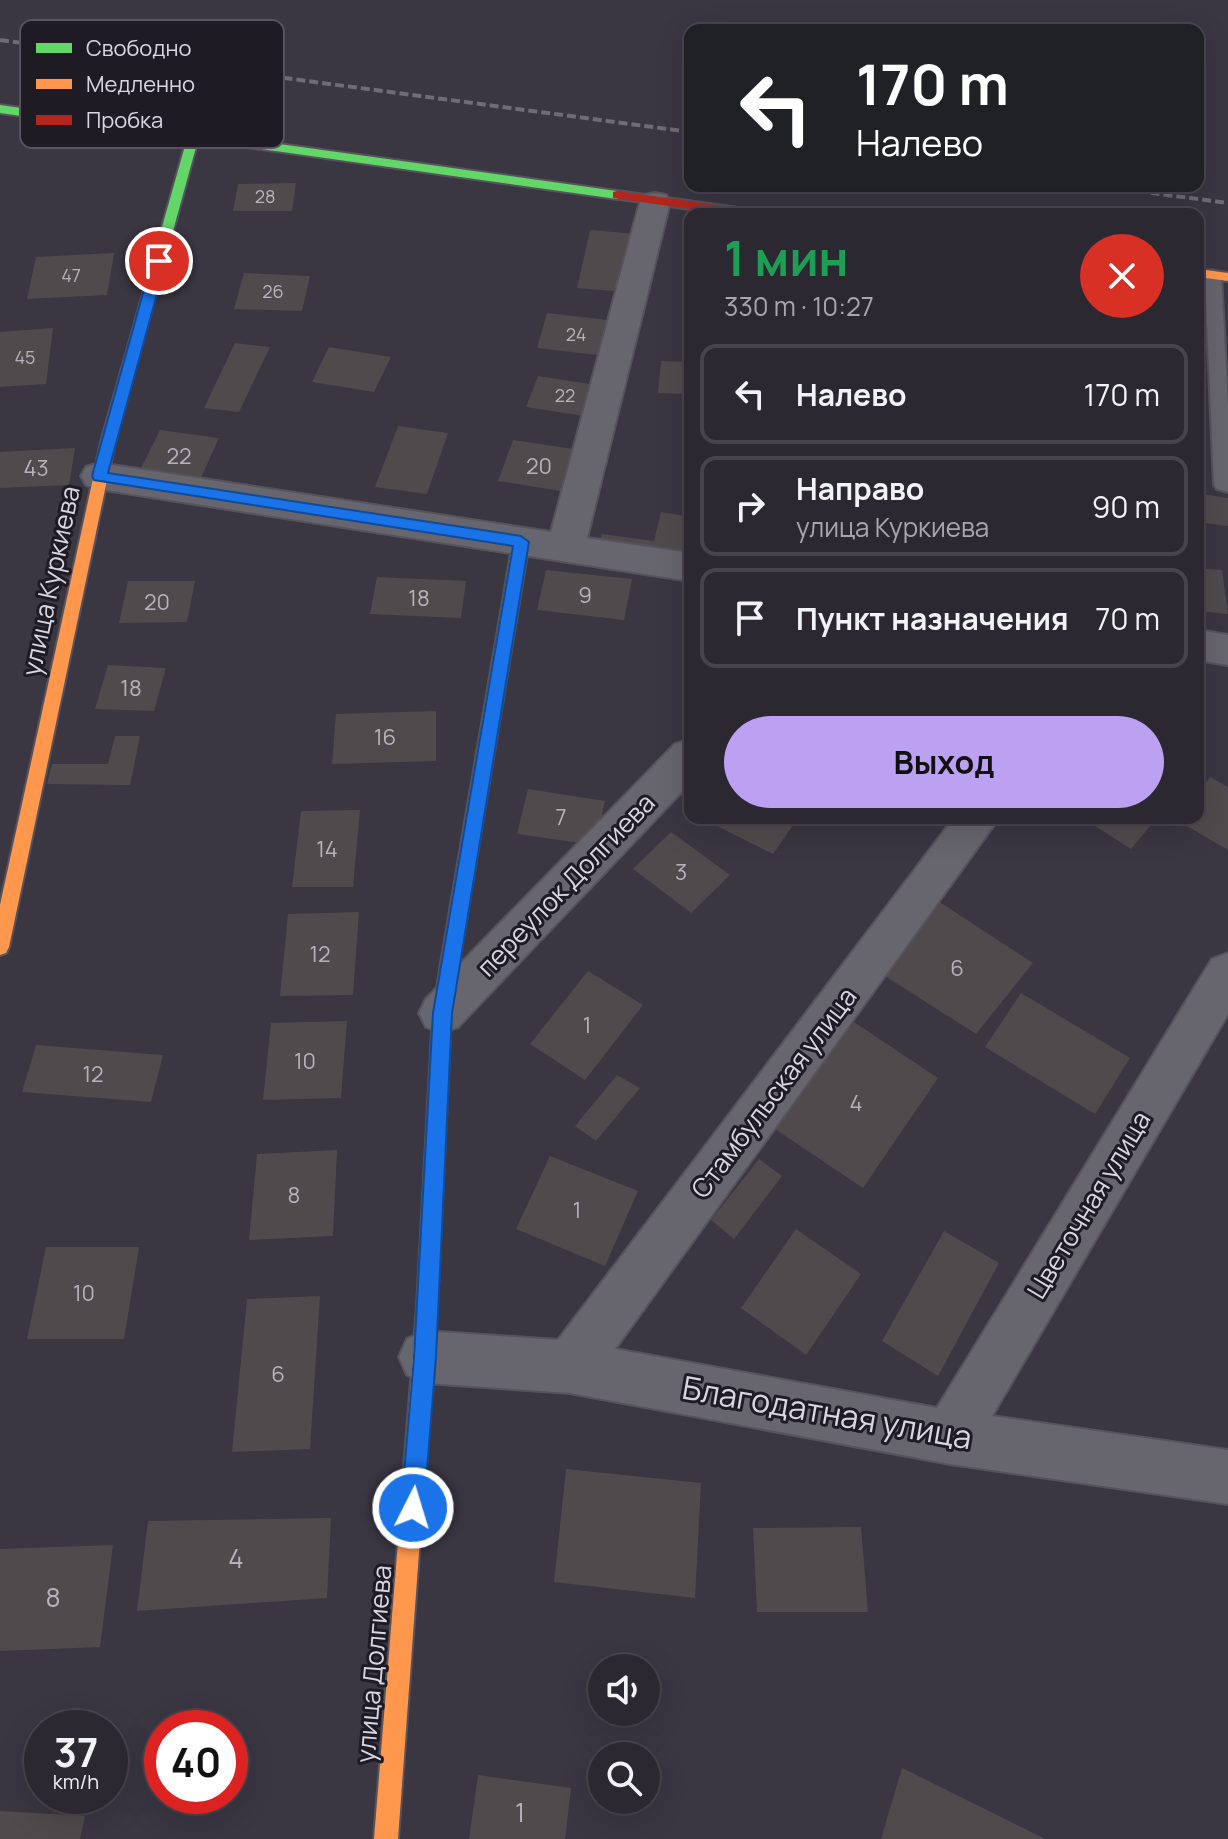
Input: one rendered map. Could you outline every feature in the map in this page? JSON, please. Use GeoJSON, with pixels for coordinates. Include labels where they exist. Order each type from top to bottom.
{"type":"FeatureCollection","features":[{"type":"Feature","properties":{"kind":"street"},"geometry":{"type":"LineString","coordinates":[[0,109],[20,112]]}},
{"type":"Feature","properties":{"kind":"street","name":"улица Куркиева"},"geometry":{"type":"LineString","coordinates":[[0,947],[99,476],[190,148]]}},
{"type":"Feature","properties":{"kind":"street"},"geometry":{"type":"LineString","coordinates":[[265,148],[704,208]]}},
{"type":"Feature","properties":{"kind":"street"},"geometry":{"type":"LineString","coordinates":[[565,549],[655,202]]}},
{"type":"Feature","properties":{"kind":"street"},"geometry":{"type":"LineString","coordinates":[[99,476],[684,566]]}},
{"type":"Feature","properties":{"kind":"street","name":"улица Долгиева"},"geometry":{"type":"LineString","coordinates":[[386,1839],[425,1357],[442,1013],[521,542]]}},
{"type":"Feature","properties":{"kind":"street"},"geometry":{"type":"LineString","coordinates":[[1204,646],[1228,650]]}},
{"type":"Feature","properties":{"kind":"street","name":"переулок Долгиева"},"geometry":{"type":"LineString","coordinates":[[442,1013],[684,762]]}},
{"type":"Feature","properties":{"kind":"street","name":"Стамбульская улица"},"geometry":{"type":"LineString","coordinates":[[570,1367],[974,824]]}},
{"type":"Feature","properties":{"kind":"street","name":"Цветочная улица"},"geometry":{"type":"LineString","coordinates":[[950,1437],[1228,973]]}},
{"type":"Feature","properties":{"kind":"street","name":"Благодатная улица"},"geometry":{"type":"LineString","coordinates":[[425,1357],[570,1367],[950,1437],[1228,1477]]}},
{"type":"Feature","properties":{"kind":"lane"},"geometry":{"type":"LineString","coordinates":[[1213,275],[1223,485],[1228,486]]}},
{"type":"Feature","properties":{"kind":"building"},"geometry":{"type":"Polygon","coordinates":[[[296,183],[292,211],[233,211],[238,184],[296,183]]]}},
{"type":"Feature","properties":{"kind":"building"},"geometry":{"type":"Polygon","coordinates":[[[590,230],[636,234],[625,292],[577,288],[590,230]]]}},
{"type":"Feature","properties":{"kind":"building"},"geometry":{"type":"Polygon","coordinates":[[[114,253],[107,295],[27,299],[36,257],[114,253]]]}},
{"type":"Feature","properties":{"kind":"building"},"geometry":{"type":"Polygon","coordinates":[[[244,273],[310,276],[302,311],[234,309],[244,273]]]}},
{"type":"Feature","properties":{"kind":"building"},"geometry":{"type":"Polygon","coordinates":[[[547,313],[616,321],[606,356],[537,348],[547,313]]]}},
{"type":"Feature","properties":{"kind":"building"},"geometry":{"type":"Polygon","coordinates":[[[53,328],[46,384],[0,387],[0,332],[53,328]]]}},
{"type":"Feature","properties":{"kind":"building"},"geometry":{"type":"Polygon","coordinates":[[[235,343],[270,347],[239,412],[204,408],[235,343]]]}},
{"type":"Feature","properties":{"kind":"building"},"geometry":{"type":"Polygon","coordinates":[[[329,347],[391,357],[374,392],[312,382],[329,347]]]}},
{"type":"Feature","properties":{"kind":"building"},"geometry":{"type":"Polygon","coordinates":[[[661,361],[684,362],[684,394],[658,393],[661,361]]]}},
{"type":"Feature","properties":{"kind":"building"},"geometry":{"type":"Polygon","coordinates":[[[538,376],[602,386],[591,417],[526,407],[538,376]]]}},
{"type":"Feature","properties":{"kind":"building"},"geometry":{"type":"Polygon","coordinates":[[[398,426],[448,433],[427,494],[375,487],[398,426]]]}},
{"type":"Feature","properties":{"kind":"building"},"geometry":{"type":"Polygon","coordinates":[[[160,430],[219,438],[199,482],[138,474],[160,430]]]}},
{"type":"Feature","properties":{"kind":"building"},"geometry":{"type":"Polygon","coordinates":[[[513,440],[580,450],[567,492],[498,481],[513,440]]]}},
{"type":"Feature","properties":{"kind":"building"},"geometry":{"type":"Polygon","coordinates":[[[75,448],[69,485],[0,488],[0,452],[75,448]]]}},
{"type":"Feature","properties":{"kind":"building"},"geometry":{"type":"Polygon","coordinates":[[[1204,494],[1228,498],[1228,526],[1204,523],[1204,494]]]}},
{"type":"Feature","properties":{"kind":"building"},"geometry":{"type":"Polygon","coordinates":[[[661,512],[684,516],[684,558],[599,546],[602,534],[654,541],[661,512]]]}},
{"type":"Feature","properties":{"kind":"building"},"geometry":{"type":"Polygon","coordinates":[[[1204,568],[1222,570],[1228,614],[1204,612],[1204,568]]]}},
{"type":"Feature","properties":{"kind":"building"},"geometry":{"type":"Polygon","coordinates":[[[546,570],[632,579],[624,620],[537,610],[546,570]]]}},
{"type":"Feature","properties":{"kind":"building"},"geometry":{"type":"Polygon","coordinates":[[[377,577],[466,581],[461,618],[370,614],[377,577]]]}},
{"type":"Feature","properties":{"kind":"building"},"geometry":{"type":"Polygon","coordinates":[[[128,581],[195,581],[187,622],[119,623],[128,581]]]}},
{"type":"Feature","properties":{"kind":"building"},"geometry":{"type":"Polygon","coordinates":[[[108,665],[166,668],[154,711],[95,709],[108,665]]]}},
{"type":"Feature","properties":{"kind":"building"},"geometry":{"type":"Polygon","coordinates":[[[436,711],[436,761],[332,764],[336,714],[436,711]]]}},
{"type":"Feature","properties":{"kind":"building"},"geometry":{"type":"Polygon","coordinates":[[[115,736],[140,736],[130,785],[47,784],[52,764],[108,764],[115,736]]]}},
{"type":"Feature","properties":{"kind":"building"},"geometry":{"type":"Polygon","coordinates":[[[1210,777],[1228,787],[1228,850],[1184,824],[1204,824],[1204,785],[1210,777]]]}},
{"type":"Feature","properties":{"kind":"building"},"geometry":{"type":"Polygon","coordinates":[[[528,789],[605,801],[595,845],[517,834],[528,789]]]}},
{"type":"Feature","properties":{"kind":"building"},"geometry":{"type":"Polygon","coordinates":[[[360,810],[353,887],[292,887],[301,811],[360,810]]]}},
{"type":"Feature","properties":{"kind":"building"},"geometry":{"type":"Polygon","coordinates":[[[721,824],[794,824],[773,854],[719,827],[721,824]]]}},
{"type":"Feature","properties":{"kind":"building"},"geometry":{"type":"Polygon","coordinates":[[[1092,824],[1152,824],[1131,849],[1092,824]]]}},
{"type":"Feature","properties":{"kind":"building"},"geometry":{"type":"Polygon","coordinates":[[[671,832],[730,875],[691,913],[633,869],[671,832]]]}},
{"type":"Feature","properties":{"kind":"building"},"geometry":{"type":"Polygon","coordinates":[[[935,899],[1033,963],[976,1034],[882,974],[935,899]]]}},
{"type":"Feature","properties":{"kind":"building"},"geometry":{"type":"Polygon","coordinates":[[[359,912],[353,995],[280,996],[288,914],[359,912]]]}},
{"type":"Feature","properties":{"kind":"building"},"geometry":{"type":"Polygon","coordinates":[[[588,971],[643,1005],[585,1080],[530,1044],[588,971]]]}},
{"type":"Feature","properties":{"kind":"building"},"geometry":{"type":"Polygon","coordinates":[[[1021,993],[1130,1058],[1095,1114],[985,1047],[1021,993]]]}},
{"type":"Feature","properties":{"kind":"building"},"geometry":{"type":"Polygon","coordinates":[[[347,1021],[341,1098],[263,1100],[271,1023],[347,1021]]]}},
{"type":"Feature","properties":{"kind":"building"},"geometry":{"type":"Polygon","coordinates":[[[854,1022],[938,1078],[863,1188],[772,1127],[854,1022]]]}},
{"type":"Feature","properties":{"kind":"building"},"geometry":{"type":"Polygon","coordinates":[[[36,1045],[163,1055],[151,1102],[22,1092],[36,1045]]]}},
{"type":"Feature","properties":{"kind":"building"},"geometry":{"type":"Polygon","coordinates":[[[617,1075],[640,1088],[596,1141],[575,1126],[617,1075]]]}},
{"type":"Feature","properties":{"kind":"building"},"geometry":{"type":"Polygon","coordinates":[[[337,1150],[333,1236],[249,1240],[257,1154],[337,1150]]]}},
{"type":"Feature","properties":{"kind":"building"},"geometry":{"type":"Polygon","coordinates":[[[550,1156],[638,1191],[605,1266],[516,1229],[550,1156]]]}},
{"type":"Feature","properties":{"kind":"building"},"geometry":{"type":"Polygon","coordinates":[[[759,1159],[782,1176],[734,1239],[711,1220],[759,1159]]]}},
{"type":"Feature","properties":{"kind":"building"},"geometry":{"type":"Polygon","coordinates":[[[796,1229],[861,1274],[806,1355],[741,1308],[796,1229]]]}},
{"type":"Feature","properties":{"kind":"building"},"geometry":{"type":"Polygon","coordinates":[[[944,1231],[999,1263],[938,1376],[882,1341],[944,1231]]]}},
{"type":"Feature","properties":{"kind":"building"},"geometry":{"type":"Polygon","coordinates":[[[46,1247],[139,1247],[124,1339],[27,1339],[46,1247]]]}},
{"type":"Feature","properties":{"kind":"building"},"geometry":{"type":"Polygon","coordinates":[[[320,1296],[310,1449],[232,1452],[247,1299],[320,1296]]]}},
{"type":"Feature","properties":{"kind":"building"},"geometry":{"type":"Polygon","coordinates":[[[566,1469],[701,1483],[695,1598],[554,1582],[566,1469]]]}},
{"type":"Feature","properties":{"kind":"building"},"geometry":{"type":"Polygon","coordinates":[[[331,1518],[327,1598],[137,1611],[148,1521],[331,1518]]]}},
{"type":"Feature","properties":{"kind":"building"},"geometry":{"type":"Polygon","coordinates":[[[861,1527],[868,1612],[757,1612],[753,1528],[861,1527]]]}},
{"type":"Feature","properties":{"kind":"building"},"geometry":{"type":"Polygon","coordinates":[[[113,1545],[100,1647],[0,1651],[0,1549],[113,1545]]]}},
{"type":"Feature","properties":{"kind":"building"},"geometry":{"type":"Polygon","coordinates":[[[902,1768],[1045,1839],[881,1839],[902,1768]]]}},
{"type":"Feature","properties":{"kind":"building"},"geometry":{"type":"Polygon","coordinates":[[[478,1775],[571,1788],[565,1839],[469,1839],[478,1775]]]}},
{"type":"Feature","properties":{"kind":"building"},"geometry":{"type":"Polygon","coordinates":[[[0,1811],[85,1816],[80,1839],[0,1839],[0,1811]]]}},
{"type":"Feature","properties":{"kind":"railway"},"geometry":{"type":"LineString","coordinates":[[0,40],[20,43]]}},
{"type":"Feature","properties":{"kind":"railway"},"geometry":{"type":"LineString","coordinates":[[284,78],[684,131]]}},
{"type":"Feature","properties":{"kind":"railway"},"geometry":{"type":"LineString","coordinates":[[1145,192],[1228,203]]}},
{"type":"Feature","properties":{"kind":"traffic: fast"},"geometry":{"type":"LineString","coordinates":[[0,109],[20,112]]}},
{"type":"Feature","properties":{"kind":"traffic: fast"},"geometry":{"type":"LineString","coordinates":[[108,442],[190,148]]}},
{"type":"Feature","properties":{"kind":"traffic: fast"},"geometry":{"type":"LineString","coordinates":[[280,148],[617,195]]}},
{"type":"Feature","properties":{"kind":"traffic: fast"},"geometry":{"type":"LineString","coordinates":[[450,963],[521,542]]}},
{"type":"Feature","properties":{"kind":"traffic: slow"},"geometry":{"type":"LineString","coordinates":[[1204,274],[1228,277]]}},
{"type":"Feature","properties":{"kind":"traffic: slow"},"geometry":{"type":"LineString","coordinates":[[0,947],[108,442]]}},
{"type":"Feature","properties":{"kind":"traffic: slow"},"geometry":{"type":"LineString","coordinates":[[386,1839],[427,1307]]}},
{"type":"Feature","properties":{"kind":"traffic: jam"},"geometry":{"type":"LineString","coordinates":[[617,195],[709,208]]}},
{"type":"Feature","properties":{"kind":"traffic: jam"},"geometry":{"type":"LineString","coordinates":[[427,1307],[442,1013],[450,963]]}},
{"type":"Feature","properties":{"kind":"route"},"geometry":{"type":"LineString","coordinates":[[159,261],[99,476],[521,542],[442,1013],[425,1357],[413,1508]]}}]}
